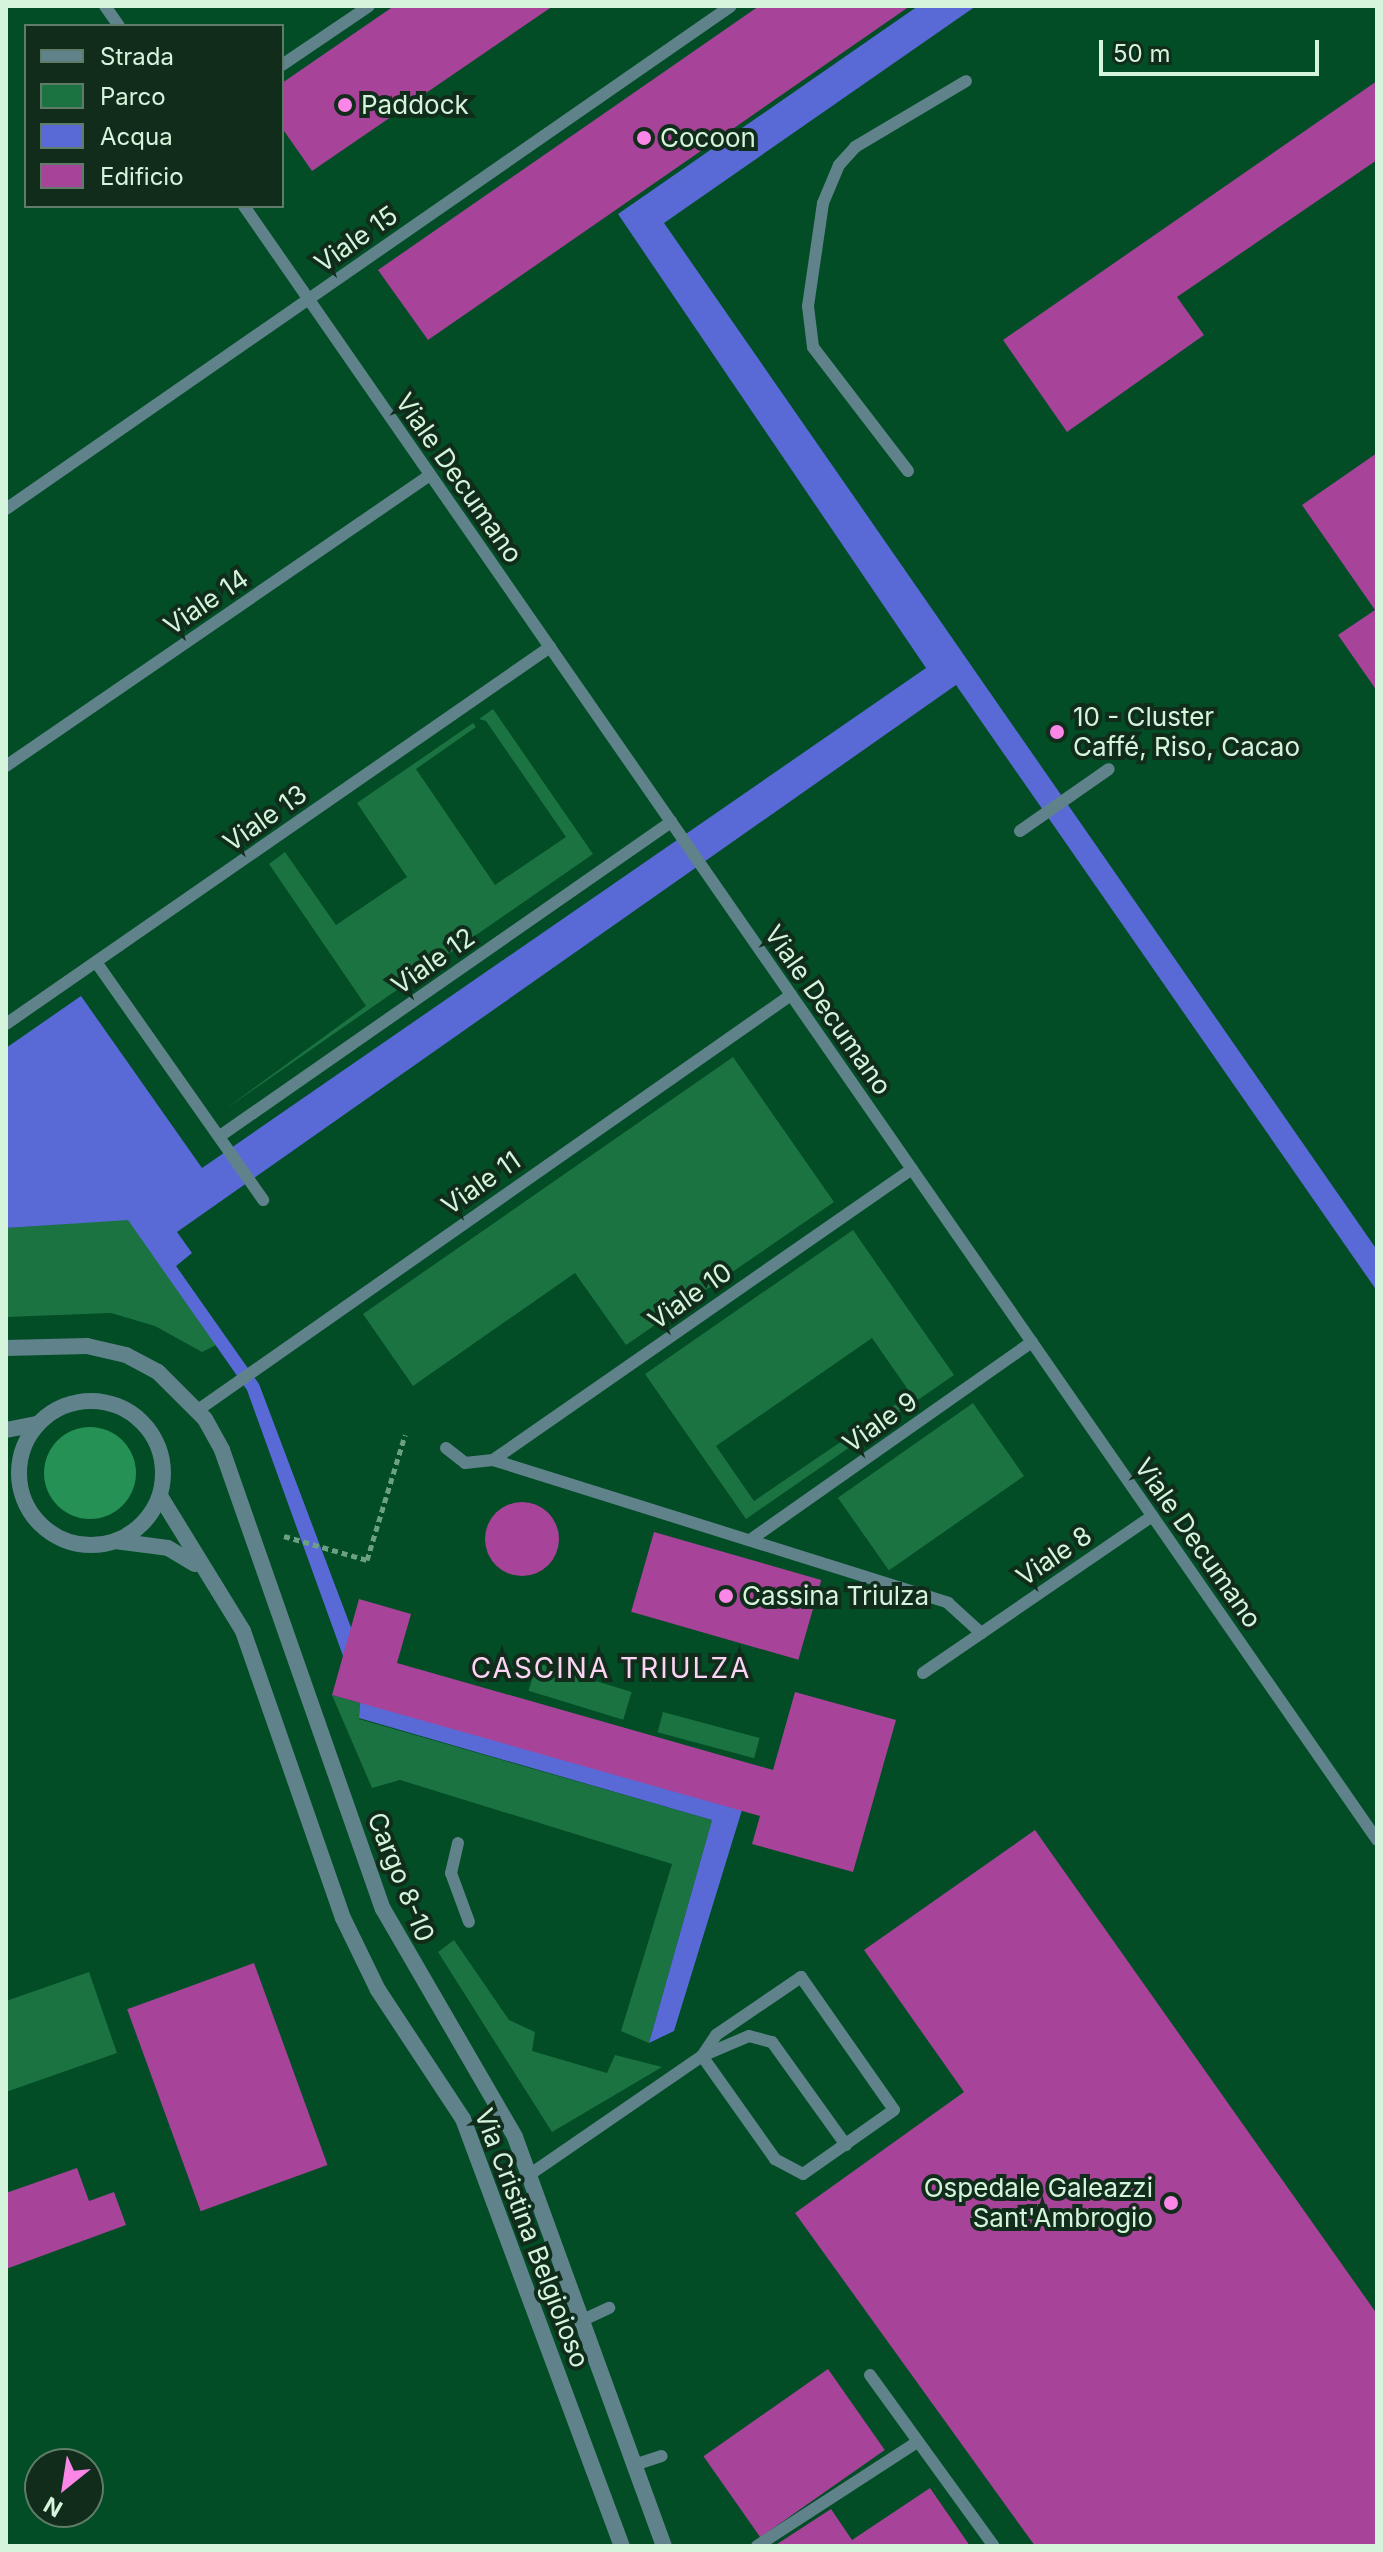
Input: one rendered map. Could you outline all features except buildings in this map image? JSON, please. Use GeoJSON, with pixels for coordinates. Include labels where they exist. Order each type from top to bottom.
{"type":"FeatureCollection","features":[{"type":"Feature","properties":{"kind":"street","name":"Cargo 8-10"},"geometry":{"type":"LineString","coordinates":[[6,1348],[87,1346],[126,1355],[158,1372],[198,1410],[222,1450],[383,1909],[500,2106],[529,2175],[664,2546]]}},
{"type":"Feature","properties":{"kind":"street"},"geometry":{"type":"LineString","coordinates":[[6,1430],[37,1424],[80,1401],[128,1410],[159,1447],[160,1496],[150,1515],[115,1541],[94,1545],[52,1534],[6,1474]]}},
{"type":"Feature","properties":{"kind":"street"},"geometry":{"type":"LineString","coordinates":[[24,1501],[19,1460],[37,1424]]}},
{"type":"Feature","properties":{"kind":"street","name":"Via Cristina Belgioioso"},"geometry":{"type":"LineString","coordinates":[[160,1496],[200,1566],[243,1631],[343,1918],[378,1990],[463,2119],[622,2546]]}},
{"type":"Feature","properties":{"kind":"street","name":"Via Cristina Belgioioso"},"geometry":{"type":"LineString","coordinates":[[115,1541],[168,1548],[200,1566]]}},
{"type":"Feature","properties":{"kind":"lane"},"geometry":{"type":"LineString","coordinates":[[105,6],[118,24]]}},
{"type":"Feature","properties":{"kind":"lane"},"geometry":{"type":"LineString","coordinates":[[284,64],[369,6]]}},
{"type":"Feature","properties":{"kind":"lane","name":"Viale 15"},"geometry":{"type":"LineString","coordinates":[[6,509],[731,6]]}},
{"type":"Feature","properties":{"kind":"lane"},"geometry":{"type":"LineString","coordinates":[[908,471],[813,347],[808,306],[823,203],[839,165],[855,147],[966,81]]}},
{"type":"Feature","properties":{"kind":"lane","name":"Viale Decumano"},"geometry":{"type":"LineString","coordinates":[[245,208],[1377,1840]]}},
{"type":"Feature","properties":{"kind":"lane","name":"Viale 14"},"geometry":{"type":"LineString","coordinates":[[7,761],[430,475]]}},
{"type":"Feature","properties":{"kind":"lane","name":"Viale 13"},"geometry":{"type":"LineString","coordinates":[[6,1024],[550,647]]}},
{"type":"Feature","properties":{"kind":"lane"},"geometry":{"type":"LineString","coordinates":[[1020,831],[1109,769]]}},
{"type":"Feature","properties":{"kind":"lane","name":"Viale 12"},"geometry":{"type":"LineString","coordinates":[[220,1136],[671,822]]}},
{"type":"Feature","properties":{"kind":"lane"},"geometry":{"type":"LineString","coordinates":[[96,962],[263,1200]]}},
{"type":"Feature","properties":{"kind":"lane","name":"Viale 11"},"geometry":{"type":"LineString","coordinates":[[198,1410],[791,995]]}},
{"type":"Feature","properties":{"kind":"lane","name":"Viale 10"},"geometry":{"type":"LineString","coordinates":[[493,1460],[912,1169]]}},
{"type":"Feature","properties":{"kind":"lane","name":"Viale 9"},"geometry":{"type":"LineString","coordinates":[[753,1538],[1032,1342]]}},
{"type":"Feature","properties":{"kind":"lane"},"geometry":{"type":"LineString","coordinates":[[446,1448],[465,1463],[493,1460],[753,1538],[948,1603],[981,1633]]}},
{"type":"Feature","properties":{"kind":"lane","name":"Viale 8"},"geometry":{"type":"LineString","coordinates":[[923,1673],[1152,1516]]}},
{"type":"Feature","properties":{"kind":"lane"},"geometry":{"type":"LineString","coordinates":[[458,1843],[451,1873],[469,1922]]}},
{"type":"Feature","properties":{"kind":"lane"},"geometry":{"type":"LineString","coordinates":[[801,1977],[894,2110],[807,2173],[785,2168],[702,2056],[716,2035],[801,1977]]}},
{"type":"Feature","properties":{"kind":"lane"},"geometry":{"type":"LineString","coordinates":[[529,2175],[702,2056],[749,2036],[772,2042],[846,2145]]}},
{"type":"Feature","properties":{"kind":"lane"},"geometry":{"type":"LineString","coordinates":[[583,2320],[609,2308]]}},
{"type":"Feature","properties":{"kind":"lane"},"geometry":{"type":"LineString","coordinates":[[870,2375],[994,2546]]}},
{"type":"Feature","properties":{"kind":"lane"},"geometry":{"type":"LineString","coordinates":[[757,2546],[917,2442]]}},
{"type":"Feature","properties":{"kind":"lane"},"geometry":{"type":"LineString","coordinates":[[634,2465],[662,2456]]}},
{"type":"Feature","properties":{"kind":"path"},"geometry":{"type":"LineString","coordinates":[[284,1536],[367,1560],[405,1435]]}},
{"type":"Feature","properties":{"kind":"green space"},"geometry":{"type":"Polygon","coordinates":[[[493,709],[593,854],[224,1110],[366,1006],[269,864],[285,852],[336,925],[407,877],[357,803],[473,723],[476,727],[416,769],[495,885],[566,837],[486,721],[479,719],[493,709]]]}},
{"type":"Feature","properties":{"kind":"green space"},"geometry":{"type":"Polygon","coordinates":[[[733,1057],[834,1202],[626,1345],[575,1273],[413,1386],[363,1314],[733,1057]]]}},
{"type":"Feature","properties":{"kind":"green space"},"geometry":{"type":"Polygon","coordinates":[[[128,1219],[216,1345],[202,1352],[155,1326],[111,1313],[6,1317],[6,1228],[128,1219]]]}},
{"type":"Feature","properties":{"kind":"green space"},"geometry":{"type":"Polygon","coordinates":[[[853,1230],[954,1375],[746,1519],[645,1374],[853,1230]],[[872,1338],[716,1446],[754,1501],[911,1394],[872,1338]]]}},
{"type":"Feature","properties":{"kind":"green space"},"geometry":{"type":"Polygon","coordinates":[[[973,1403],[1024,1476],[889,1571],[838,1498],[973,1403]]]}},
{"type":"Feature","properties":{"kind":"green space"},"geometry":{"type":"Polygon","coordinates":[[[90,1427],[107,1431],[122,1441],[132,1456],[136,1473],[132,1490],[122,1505],[107,1515],[90,1519],[73,1515],[58,1505],[48,1490],[44,1473],[48,1456],[58,1441],[73,1431],[90,1427]]]}},
{"type":"Feature","properties":{"kind":"green space"},"geometry":{"type":"Polygon","coordinates":[[[537,1663],[632,1692],[623,1720],[529,1691],[537,1663]]]}},
{"type":"Feature","properties":{"kind":"green space"},"geometry":{"type":"Polygon","coordinates":[[[332,1695],[360,1703],[359,1719],[712,1820],[649,2043],[621,2031],[672,1864],[400,1780],[372,1788],[332,1695]]]}},
{"type":"Feature","properties":{"kind":"green space"},"geometry":{"type":"Polygon","coordinates":[[[663,1712],[760,1738],[754,1758],[658,1732],[663,1712]]]}},
{"type":"Feature","properties":{"kind":"green space"},"geometry":{"type":"Polygon","coordinates":[[[454,1940],[509,2020],[535,2032],[532,2051],[607,2073],[615,2055],[662,2067],[552,2132],[438,1952],[454,1940]]]}},
{"type":"Feature","properties":{"kind":"green space"},"geometry":{"type":"Polygon","coordinates":[[[89,1972],[117,2053],[6,2092],[6,2001],[89,1972]]]}},
{"type":"Feature","properties":{"kind":"water"},"geometry":{"type":"Polygon","coordinates":[[[918,6],[976,6],[664,223],[1377,1250],[1377,1291],[956,685],[177,1232],[192,1253],[176,1266],[259,1384],[381,1707],[742,1810],[674,2031],[649,2043],[712,1820],[359,1718],[360,1703],[247,1390],[128,1220],[6,1228],[6,1048],[81,996],[202,1168],[926,668],[618,214],[918,6]]]}},
{"type":"Feature","properties":{"kind":"place","name":"Paddock"},"geometry":{"type":"Point","coordinates":[345,105]}},
{"type":"Feature","properties":{"kind":"place","name":"Cocoon"},"geometry":{"type":"Point","coordinates":[644,138]}},
{"type":"Feature","properties":{"kind":"place","name":"10 - Cluster Caffé, Riso, Cacao"},"geometry":{"type":"Point","coordinates":[1057,732]}},
{"type":"Feature","properties":{"kind":"place","name":"Cassina Triulza"},"geometry":{"type":"Point","coordinates":[726,1596]}},
{"type":"Feature","properties":{"kind":"place","name":"Ospedale Galeazzi Sant'Ambrogio"},"geometry":{"type":"Point","coordinates":[1171,2203]}},
{"type":"Feature","properties":{"kind":"district","name":"CASCINA TRIULZA"},"geometry":{"type":"Point","coordinates":[611,1668]}}]}
